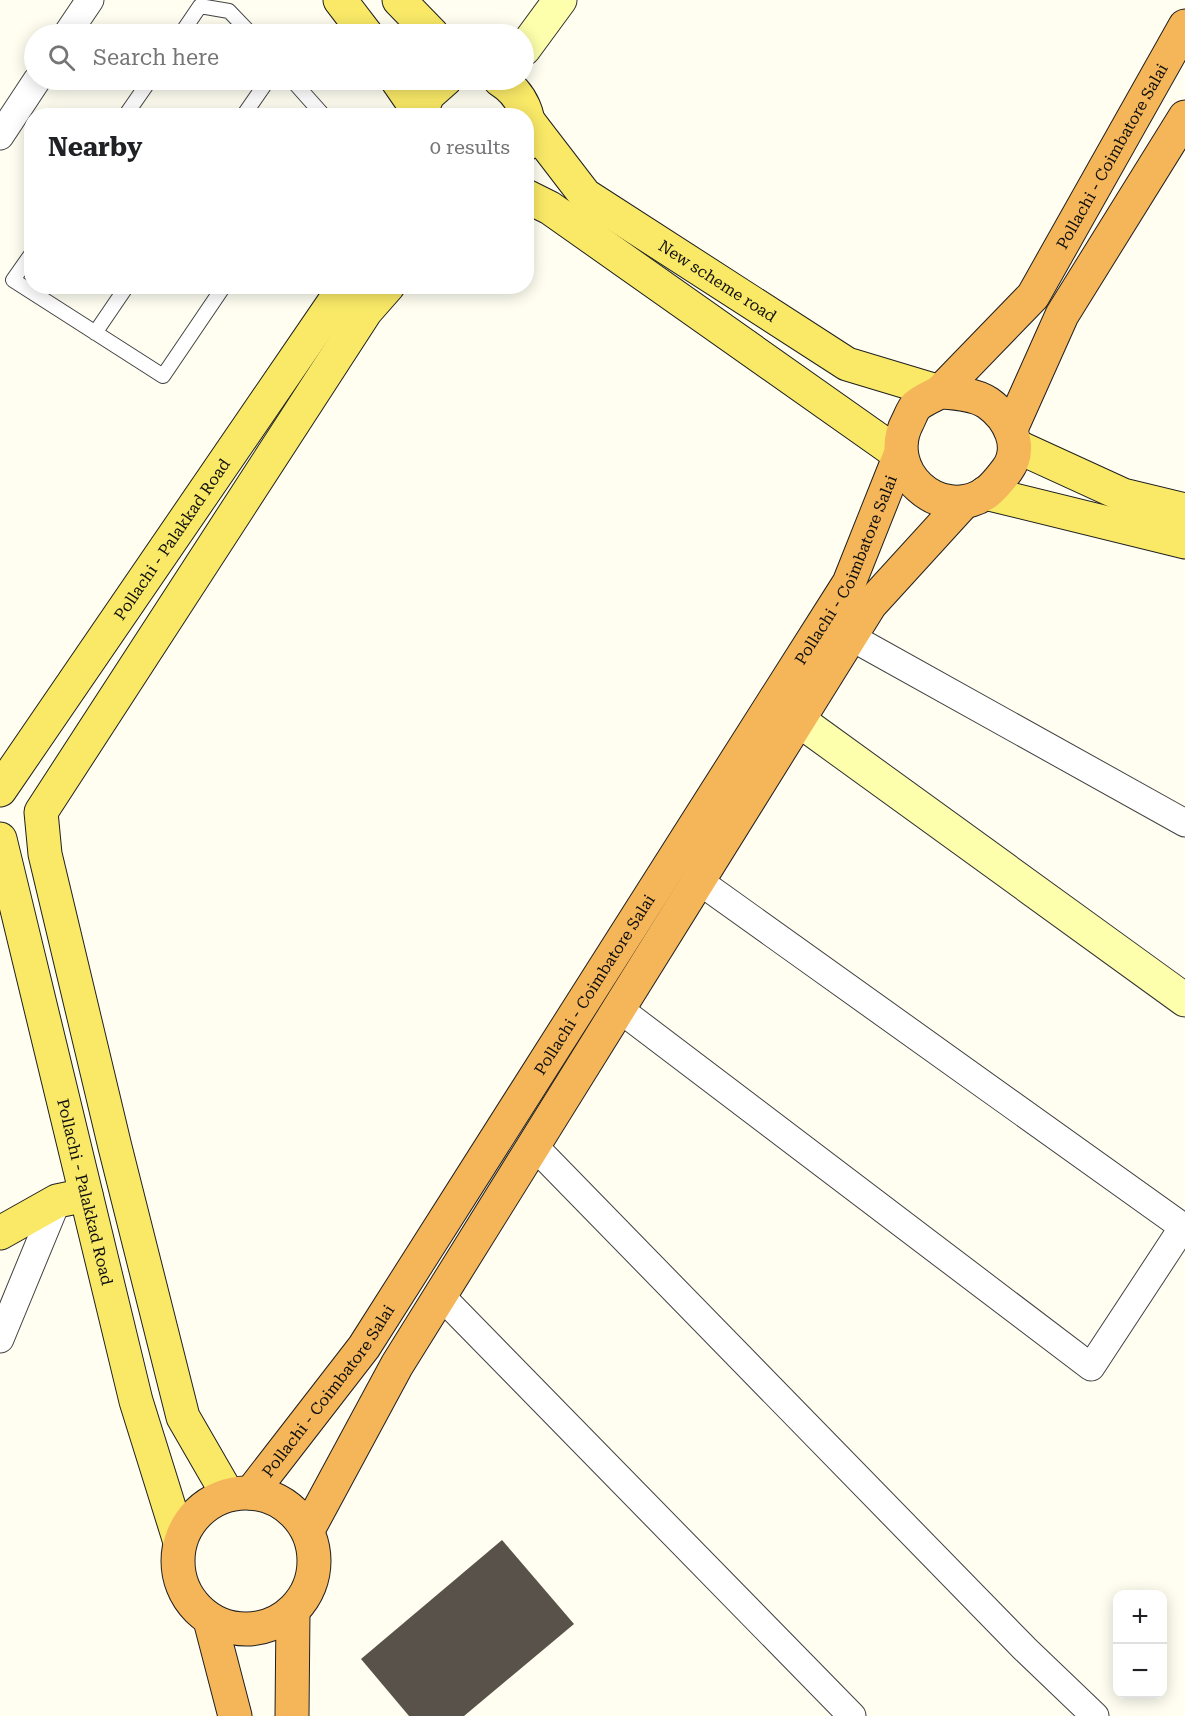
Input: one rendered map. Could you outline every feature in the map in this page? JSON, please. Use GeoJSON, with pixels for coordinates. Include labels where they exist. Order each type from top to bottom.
{"type":"FeatureCollection","features":[{"type":"Feature","properties":{"kind":"highway","name":"Pollachi - Coimbatore Salai"},"geometry":{"type":"LineString","coordinates":[[240,1494],[364,1347],[849,583],[900,455],[902,431],[916,406],[940,392],[1033,296],[1185,26]]}},
{"type":"Feature","properties":{"kind":"highway","name":"Pollachi - Coimbatore Salai"},"geometry":{"type":"LineString","coordinates":[[308,1530],[397,1365],[875,598],[975,497],[1010,466],[1014,437],[1062,315],[1185,117]]}},
{"type":"Feature","properties":{"kind":"highway"},"geometry":{"type":"LineString","coordinates":[[940,392],[964,394],[988,404],[1014,437]]}},
{"type":"Feature","properties":{"kind":"highway","name":"Pollachi - Coimbatore Salai"},"geometry":{"type":"LineString","coordinates":[[900,455],[906,473],[923,491],[942,502],[975,497]]}},
{"type":"Feature","properties":{"kind":"highway","name":"Pollachi - Coimbatore Salai"},"geometry":{"type":"LineString","coordinates":[[240,1494],[274,1498],[294,1512],[308,1530],[315,1553],[314,1575],[306,1595],[293,1612],[274,1624],[253,1630],[231,1628],[210,1620],[194,1605],[182,1587],[177,1565],[180,1542],[190,1521],[207,1504],[240,1494]]}},
{"type":"Feature","properties":{"kind":"highway"},"geometry":{"type":"LineString","coordinates":[[292,1716],[293,1612]]}},
{"type":"Feature","properties":{"kind":"highway"},"geometry":{"type":"LineString","coordinates":[[210,1620],[235,1716]]}},
{"type":"Feature","properties":{"kind":"main road"},"geometry":{"type":"LineString","coordinates":[[340,0],[358,24]]}},
{"type":"Feature","properties":{"kind":"main road"},"geometry":{"type":"LineString","coordinates":[[399,0],[422,24]]}},
{"type":"Feature","properties":{"kind":"main road"},"geometry":{"type":"LineString","coordinates":[[403,90],[415,108]]}},
{"type":"Feature","properties":{"kind":"main road"},"geometry":{"type":"LineString","coordinates":[[422,108],[428,95],[434,90]]}},
{"type":"Feature","properties":{"kind":"main road"},"geometry":{"type":"LineString","coordinates":[[514,90],[525,108]]}},
{"type":"Feature","properties":{"kind":"main road","name":"New scheme road"},"geometry":{"type":"LineString","coordinates":[[534,140],[585,195],[847,364],[940,392]]}},
{"type":"Feature","properties":{"kind":"main road","name":"New scheme road"},"geometry":{"type":"LineString","coordinates":[[534,200],[550,208],[900,455]]}},
{"type":"Feature","properties":{"kind":"main road","name":"Pollachi - Palakkad Road"},"geometry":{"type":"LineString","coordinates":[[1,786],[336,294]]}},
{"type":"Feature","properties":{"kind":"main road"},"geometry":{"type":"LineString","coordinates":[[240,1494],[183,1417],[114,1147],[47,865],[41,812],[366,311],[381,294]]}},
{"type":"Feature","properties":{"kind":"main road"},"geometry":{"type":"LineString","coordinates":[[1014,437],[1123,495],[1185,510]]}},
{"type":"Feature","properties":{"kind":"main road"},"geometry":{"type":"LineString","coordinates":[[975,497],[1185,542]]}},
{"type":"Feature","properties":{"kind":"main road"},"geometry":{"type":"LineString","coordinates":[[1,786],[41,812]]}},
{"type":"Feature","properties":{"kind":"main road","name":"Pollachi - Palakkad Road"},"geometry":{"type":"LineString","coordinates":[[0,839],[72,1198],[180,1542]]}},
{"type":"Feature","properties":{"kind":"main road"},"geometry":{"type":"LineString","coordinates":[[0,1233],[72,1198]]}},
{"type":"Feature","properties":{"kind":"street"},"geometry":{"type":"LineString","coordinates":[[74,24],[90,0]]}},
{"type":"Feature","properties":{"kind":"street"},"geometry":{"type":"LineString","coordinates":[[534,35],[560,0]]}},
{"type":"Feature","properties":{"kind":"street"},"geometry":{"type":"LineString","coordinates":[[0,135],[30,90]]}},
{"type":"Feature","properties":{"kind":"street"},"geometry":{"type":"LineString","coordinates":[[851,637],[1185,823]]}},
{"type":"Feature","properties":{"kind":"street"},"geometry":{"type":"LineString","coordinates":[[800,721],[1185,1000]]}},
{"type":"Feature","properties":{"kind":"street"},"geometry":{"type":"LineString","coordinates":[[618,1008],[1091,1367],[1184,1228],[699,881]]}},
{"type":"Feature","properties":{"kind":"street"},"geometry":{"type":"LineString","coordinates":[[534,1146],[1025,1649],[1095,1716]]}},
{"type":"Feature","properties":{"kind":"street"},"geometry":{"type":"LineString","coordinates":[[0,1339],[72,1198]]}},
{"type":"Feature","properties":{"kind":"street"},"geometry":{"type":"LineString","coordinates":[[440,1295],[852,1716]]}},
{"type":"Feature","properties":{"kind":"lane"},"geometry":{"type":"LineString","coordinates":[[188,24],[200,6],[233,5],[245,24]]}},
{"type":"Feature","properties":{"kind":"lane"},"geometry":{"type":"LineString","coordinates":[[131,108],[143,90]]}},
{"type":"Feature","properties":{"kind":"lane"},"geometry":{"type":"LineString","coordinates":[[249,108],[261,90]]}},
{"type":"Feature","properties":{"kind":"lane"},"geometry":{"type":"LineString","coordinates":[[301,90],[317,108]]}},
{"type":"Feature","properties":{"kind":"lane"},"geometry":{"type":"LineString","coordinates":[[24,264],[13,280],[24,287]]}},
{"type":"Feature","properties":{"kind":"lane"},"geometry":{"type":"LineString","coordinates":[[35,294],[163,376],[219,294]]}},
{"type":"Feature","properties":{"kind":"lane"},"geometry":{"type":"LineString","coordinates":[[95,333],[122,294]]}},
{"type":"Feature","properties":{"kind":"building"},"geometry":{"type":"Polygon","coordinates":[[[502,1540],[574,1624],[464,1716],[409,1716],[361,1659],[502,1540]]]}}]}
